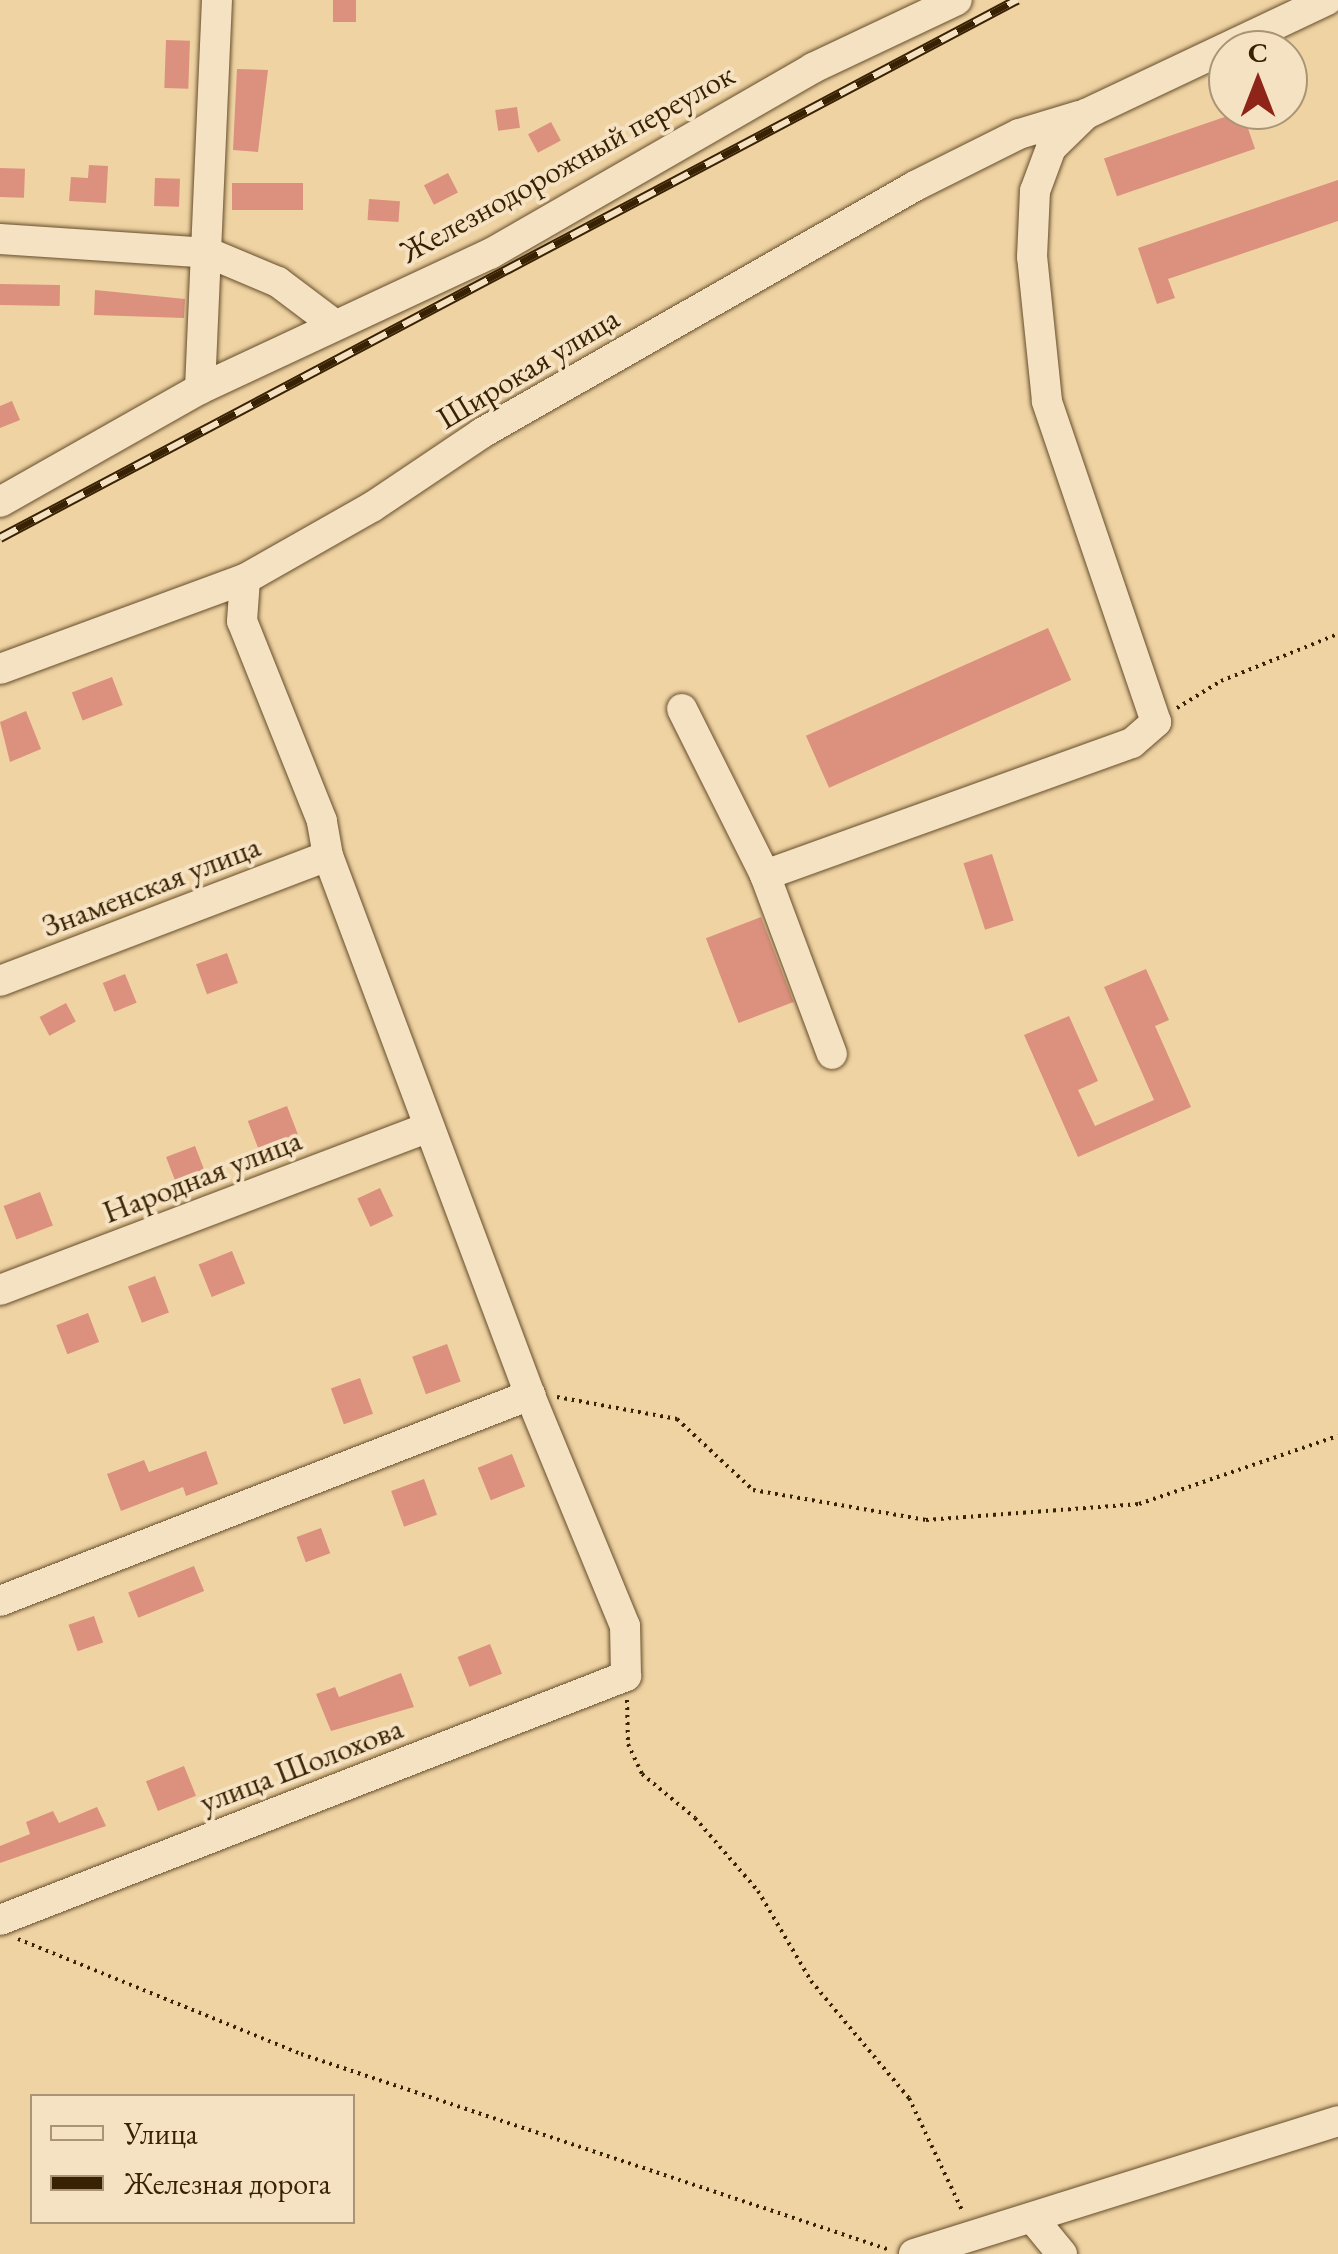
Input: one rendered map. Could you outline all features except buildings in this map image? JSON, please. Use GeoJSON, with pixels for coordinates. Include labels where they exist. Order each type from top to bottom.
{"type":"FeatureCollection","features":[{"type":"Feature","properties":{"kind":"street"},"geometry":{"type":"LineString","coordinates":[[200,389],[218,0]]}},
{"type":"Feature","properties":{"kind":"street","name":"Железнодорожный переулок"},"geometry":{"type":"LineString","coordinates":[[0,502],[200,389],[490,254],[813,68],[957,0]]}},
{"type":"Feature","properties":{"kind":"street"},"geometry":{"type":"LineString","coordinates":[[766,875],[1132,742],[1156,722],[1047,401],[1032,257],[1036,191],[1051,148],[1086,114],[1327,0]]}},
{"type":"Feature","properties":{"kind":"street","name":"Широкая улица"},"geometry":{"type":"LineString","coordinates":[[0,668],[244,579],[372,507],[482,433],[915,186],[1019,134],[1086,114]]}},
{"type":"Feature","properties":{"kind":"street"},"geometry":{"type":"LineString","coordinates":[[0,240],[209,253],[278,282],[335,325]]}},
{"type":"Feature","properties":{"kind":"street"},"geometry":{"type":"LineString","coordinates":[[244,579],[242,621],[322,821],[328,856],[530,1395],[625,1626],[626,1676]]}},
{"type":"Feature","properties":{"kind":"street"},"geometry":{"type":"LineString","coordinates":[[682,709],[766,875],[832,1054]]}},
{"type":"Feature","properties":{"kind":"street","name":"Знаменская улица"},"geometry":{"type":"LineString","coordinates":[[0,981],[328,856]]}},
{"type":"Feature","properties":{"kind":"street","name":"Народная улица"},"geometry":{"type":"LineString","coordinates":[[0,1290],[429,1127]]}},
{"type":"Feature","properties":{"kind":"street"},"geometry":{"type":"LineString","coordinates":[[0,1602],[530,1395]]}},
{"type":"Feature","properties":{"kind":"street","name":"улица Шолохова"},"geometry":{"type":"LineString","coordinates":[[0,1920],[626,1676]]}},
{"type":"Feature","properties":{"kind":"street"},"geometry":{"type":"LineString","coordinates":[[914,2254],[1034,2220],[1338,2121]]}},
{"type":"Feature","properties":{"kind":"street"},"geometry":{"type":"LineString","coordinates":[[1034,2220],[1062,2254]]}},
{"type":"Feature","properties":{"kind":"path"},"geometry":{"type":"LineString","coordinates":[[1156,722],[1221,681],[1338,634]]}},
{"type":"Feature","properties":{"kind":"path"},"geometry":{"type":"LineString","coordinates":[[530,1395],[591,1400],[677,1419],[753,1490],[926,1520],[1139,1504],[1338,1436]]}},
{"type":"Feature","properties":{"kind":"path"},"geometry":{"type":"LineString","coordinates":[[626,1676],[628,1744],[642,1774],[694,1818],[758,1891],[810,1982],[909,2098],[978,2236]]}},
{"type":"Feature","properties":{"kind":"path"},"geometry":{"type":"LineString","coordinates":[[0,1932],[301,2054],[901,2254]]}},
{"type":"Feature","properties":{"kind":"railway"},"geometry":{"type":"LineString","coordinates":[[0,538],[1017,0]]}}]}
